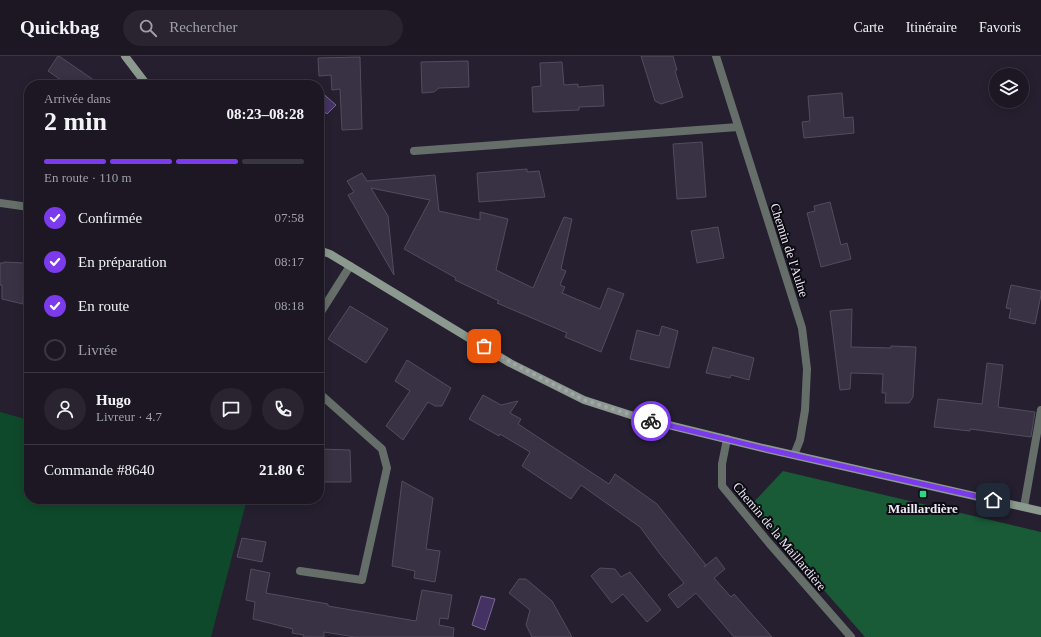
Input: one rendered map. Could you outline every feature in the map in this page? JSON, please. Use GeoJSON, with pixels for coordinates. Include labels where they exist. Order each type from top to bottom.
{"type":"FeatureCollection","features":[{"type":"Feature","properties":{"kind":"main road"},"geometry":{"type":"LineString","coordinates":[[125,56],[143,80]]}},
{"type":"Feature","properties":{"kind":"main road"},"geometry":{"type":"LineString","coordinates":[[324,252],[510,362],[584,400],[640,418],[766,449],[1041,511]]}},
{"type":"Feature","properties":{"kind":"street","name":"Chemin de l'Aulne"},"geometry":{"type":"LineString","coordinates":[[716,56],[802,328],[807,369],[805,410],[800,440],[794,455]]}},
{"type":"Feature","properties":{"kind":"street"},"geometry":{"type":"LineString","coordinates":[[414,151],[738,127]]}},
{"type":"Feature","properties":{"kind":"street"},"geometry":{"type":"LineString","coordinates":[[0,203],[24,206]]}},
{"type":"Feature","properties":{"kind":"street"},"geometry":{"type":"LineString","coordinates":[[324,307],[350,266]]}},
{"type":"Feature","properties":{"kind":"street"},"geometry":{"type":"LineString","coordinates":[[300,571],[362,580],[387,468],[382,449],[324,397]]}},
{"type":"Feature","properties":{"kind":"street"},"geometry":{"type":"LineString","coordinates":[[1024,507],[1041,410]]}},
{"type":"Feature","properties":{"kind":"street","name":"Chemin de la Maillardière"},"geometry":{"type":"LineString","coordinates":[[727,439],[722,464],[722,486],[769,543],[851,637]]}},
{"type":"Feature","properties":{"kind":"green space"},"geometry":{"type":"Polygon","coordinates":[[[0,412],[24,419],[24,504],[246,504],[211,637],[0,637],[0,412]]]}},
{"type":"Feature","properties":{"kind":"green space"},"geometry":{"type":"Polygon","coordinates":[[[783,471],[1041,532],[1041,637],[865,637],[750,506],[783,471]]]}},
{"type":"Feature","properties":{"kind":"shaded area"},"geometry":{"type":"Polygon","coordinates":[[[324,94],[336,105],[327,114],[324,111],[324,94]]]}},
{"type":"Feature","properties":{"kind":"shaded area"},"geometry":{"type":"Polygon","coordinates":[[[481,596],[495,599],[485,630],[472,625],[481,596]]]}},
{"type":"Feature","properties":{"kind":"building"},"geometry":{"type":"Polygon","coordinates":[[[59,56],[94,80],[61,80],[48,71],[59,56]]]}},
{"type":"Feature","properties":{"kind":"building"},"geometry":{"type":"Polygon","coordinates":[[[641,56],[673,56],[677,70],[675,71],[683,97],[661,104],[655,101],[641,56]]]}},
{"type":"Feature","properties":{"kind":"building"},"geometry":{"type":"Polygon","coordinates":[[[360,57],[362,129],[342,130],[340,89],[332,90],[331,75],[319,76],[318,58],[360,57]]]}},
{"type":"Feature","properties":{"kind":"building"},"geometry":{"type":"Polygon","coordinates":[[[468,61],[469,87],[439,88],[434,92],[422,93],[421,62],[468,61]]]}},
{"type":"Feature","properties":{"kind":"building"},"geometry":{"type":"Polygon","coordinates":[[[562,62],[564,85],[578,84],[578,87],[603,85],[604,106],[579,107],[579,110],[533,112],[532,87],[541,86],[540,63],[562,62]]]}},
{"type":"Feature","properties":{"kind":"building"},"geometry":{"type":"Polygon","coordinates":[[[842,93],[844,118],[853,117],[854,133],[804,138],[802,122],[810,121],[808,96],[842,93]]]}},
{"type":"Feature","properties":{"kind":"building"},"geometry":{"type":"Polygon","coordinates":[[[702,142],[706,197],[677,199],[673,144],[702,142]]]}},
{"type":"Feature","properties":{"kind":"building"},"geometry":{"type":"Polygon","coordinates":[[[527,169],[527,172],[539,171],[545,197],[479,202],[477,173],[527,169]]]}},
{"type":"Feature","properties":{"kind":"building"},"geometry":{"type":"Polygon","coordinates":[[[362,173],[367,181],[435,175],[439,211],[480,220],[480,212],[508,219],[496,270],[533,288],[564,217],[572,219],[561,269],[566,271],[560,285],[565,287],[562,293],[600,309],[608,288],[624,294],[601,352],[565,337],[567,333],[497,303],[499,301],[455,280],[456,278],[404,249],[430,200],[371,188],[388,216],[394,275],[348,195],[354,192],[347,181],[362,173]]]}},
{"type":"Feature","properties":{"kind":"building"},"geometry":{"type":"Polygon","coordinates":[[[830,202],[841,245],[847,243],[851,259],[821,267],[807,213],[815,211],[814,206],[830,202]]]}},
{"type":"Feature","properties":{"kind":"building"},"geometry":{"type":"Polygon","coordinates":[[[718,227],[724,258],[697,263],[691,231],[718,227]]]}},
{"type":"Feature","properties":{"kind":"building"},"geometry":{"type":"Polygon","coordinates":[[[0,263],[24,263],[23,304],[2,299],[2,285],[0,285],[0,263]]]}},
{"type":"Feature","properties":{"kind":"building"},"geometry":{"type":"Polygon","coordinates":[[[1011,285],[1041,291],[1035,324],[1009,318],[1011,309],[1006,308],[1011,285]]]}},
{"type":"Feature","properties":{"kind":"building"},"geometry":{"type":"Polygon","coordinates":[[[350,306],[388,329],[366,363],[328,339],[350,306]]]}},
{"type":"Feature","properties":{"kind":"building"},"geometry":{"type":"Polygon","coordinates":[[[852,309],[851,347],[916,347],[913,397],[909,403],[885,403],[886,393],[882,393],[883,374],[851,373],[850,389],[840,390],[830,311],[852,309]]]}},
{"type":"Feature","properties":{"kind":"building"},"geometry":{"type":"Polygon","coordinates":[[[662,326],[678,331],[669,368],[630,359],[637,330],[659,336],[662,326]]]}},
{"type":"Feature","properties":{"kind":"building"},"geometry":{"type":"Polygon","coordinates":[[[713,347],[754,358],[749,380],[731,375],[730,378],[706,373],[713,347]]]}},
{"type":"Feature","properties":{"kind":"building"},"geometry":{"type":"Polygon","coordinates":[[[407,360],[451,388],[442,406],[435,406],[428,402],[403,440],[386,426],[410,391],[395,381],[407,360]]]}},
{"type":"Feature","properties":{"kind":"building"},"geometry":{"type":"Polygon","coordinates":[[[987,363],[1003,365],[998,407],[1035,412],[1031,437],[970,429],[970,431],[934,427],[938,399],[982,404],[987,363]]]}},
{"type":"Feature","properties":{"kind":"building"},"geometry":{"type":"Polygon","coordinates":[[[483,395],[501,405],[518,401],[510,413],[521,419],[518,424],[609,484],[615,474],[657,504],[706,565],[704,567],[716,557],[725,569],[714,578],[731,597],[734,594],[772,637],[734,637],[696,593],[678,608],[668,595],[684,583],[640,527],[581,485],[571,499],[522,466],[530,452],[500,434],[499,436],[469,419],[483,395]]]}},
{"type":"Feature","properties":{"kind":"building"},"geometry":{"type":"Polygon","coordinates":[[[324,449],[350,450],[351,482],[324,482],[324,449]]]}},
{"type":"Feature","properties":{"kind":"building"},"geometry":{"type":"Polygon","coordinates":[[[402,481],[433,498],[426,549],[440,551],[435,582],[414,578],[415,571],[392,566],[402,481]]]}},
{"type":"Feature","properties":{"kind":"building"},"geometry":{"type":"Polygon","coordinates":[[[242,538],[266,542],[262,562],[237,557],[242,538]]]}},
{"type":"Feature","properties":{"kind":"building"},"geometry":{"type":"Polygon","coordinates":[[[600,568],[615,569],[621,577],[630,572],[661,610],[647,622],[623,594],[612,603],[591,576],[600,568]]]}},
{"type":"Feature","properties":{"kind":"building"},"geometry":{"type":"Polygon","coordinates":[[[251,569],[270,573],[266,593],[328,604],[328,606],[416,621],[422,590],[452,595],[448,619],[440,618],[439,625],[454,628],[453,637],[355,637],[324,632],[324,637],[303,637],[304,635],[292,633],[293,629],[253,619],[255,602],[246,600],[251,569]]]}},
{"type":"Feature","properties":{"kind":"building"},"geometry":{"type":"Polygon","coordinates":[[[519,579],[526,579],[552,601],[572,637],[532,637],[526,625],[530,610],[509,593],[519,579]]]}},
{"type":"Feature","properties":{"kind":"way so far"},"geometry":{"type":"LineString","coordinates":[[484,346],[510,362],[584,400],[651,421]]}},
{"type":"Feature","properties":{"kind":"place","name":"Maillardière"},"geometry":{"type":"Point","coordinates":[923,494]}},
{"type":"Feature","properties":{"kind":"route"},"geometry":{"type":"LineString","coordinates":[[651,421],[766,449],[993,500]]}}]}
